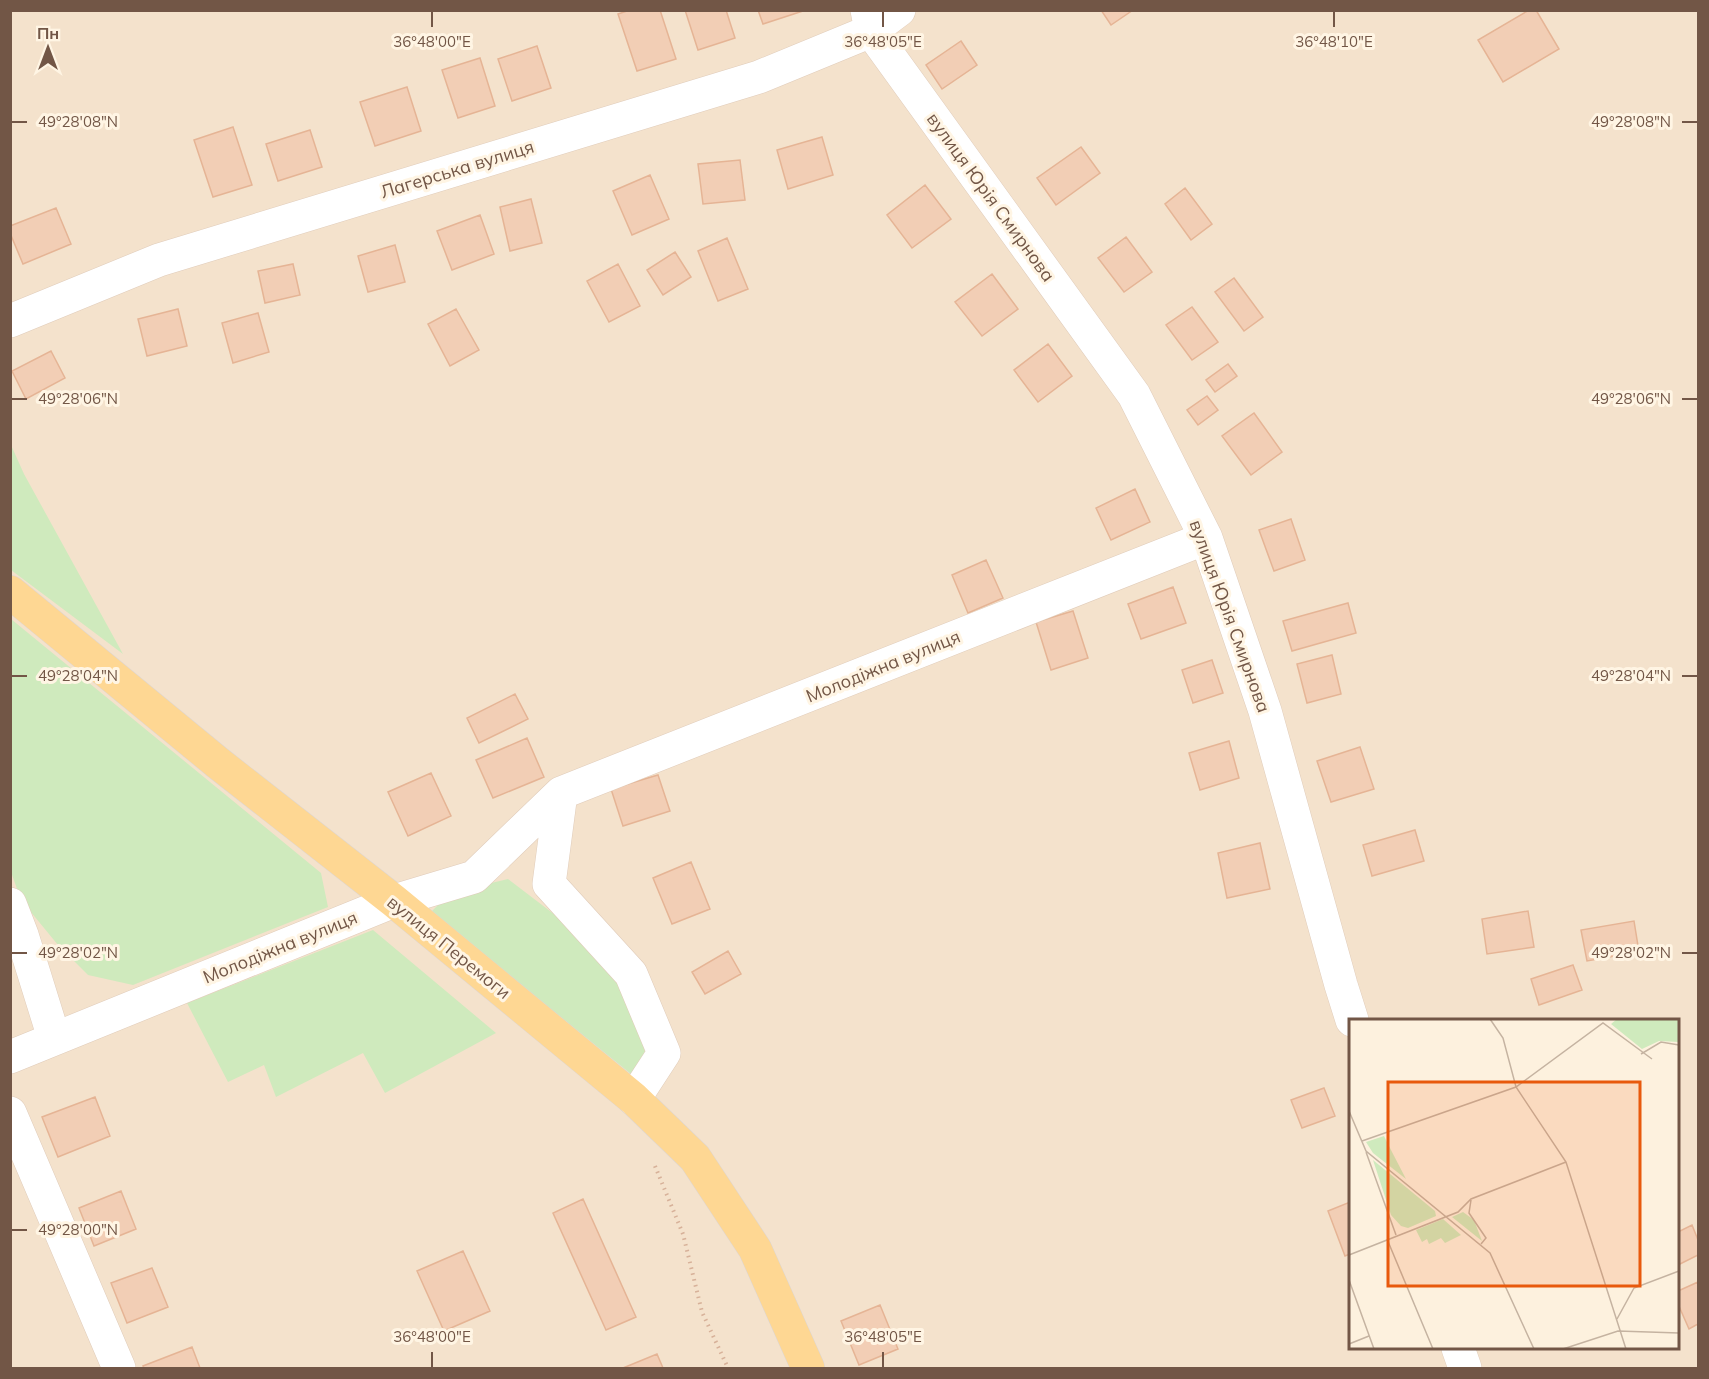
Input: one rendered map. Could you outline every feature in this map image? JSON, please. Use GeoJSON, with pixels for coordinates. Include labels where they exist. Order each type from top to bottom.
{"type":"FeatureCollection","features":[{"type":"Feature","properties":{"kind":"main road","name":"вулиця Перемоги"},"geometry":{"type":"LineString","coordinates":[[10,592],[218,763],[394,901],[633,1099],[695,1158],[755,1249],[808,1368]]}},
{"type":"Feature","properties":{"kind":"street","name":"Лагерська вулиця"},"geometry":{"type":"LineString","coordinates":[[10,321],[159,260],[759,77],[869,21],[899,10]]}},
{"type":"Feature","properties":{"kind":"street","name":"вулиця Юрія Смирнова"},"geometry":{"type":"LineString","coordinates":[[869,21],[1134,395],[1206,538],[1265,711],[1352,1019]]}},
{"type":"Feature","properties":{"kind":"street","name":"Молодіжна вулиця"},"geometry":{"type":"LineString","coordinates":[[10,1057],[394,901],[474,877],[561,794],[1206,538]]}},
{"type":"Feature","properties":{"kind":"street"},"geometry":{"type":"LineString","coordinates":[[561,794],[549,884],[631,974],[664,1053],[633,1099]]}},
{"type":"Feature","properties":{"kind":"street"},"geometry":{"type":"LineString","coordinates":[[10,904],[54,1038]]}},
{"type":"Feature","properties":{"kind":"street"},"geometry":{"type":"LineString","coordinates":[[10,1113],[118,1368]]}},
{"type":"Feature","properties":{"kind":"street"},"geometry":{"type":"LineString","coordinates":[[1459,1349],[1466,1368]]}},
{"type":"Feature","properties":{"kind":"path"},"geometry":{"type":"LineString","coordinates":[[653,1160],[683,1234],[702,1312],[728,1368]]}},
{"type":"Feature","properties":{"kind":"shaded area"},"geometry":{"type":"Polygon","coordinates":[[[10,11],[1698,11],[1698,1368],[11,1368],[10,11]]]}},
{"type":"Feature","properties":{"kind":"green space"},"geometry":{"type":"Polygon","coordinates":[[[11,445],[24,474],[123,654],[11,570],[11,445]]]}},
{"type":"Feature","properties":{"kind":"green space"},"geometry":{"type":"Polygon","coordinates":[[[11,619],[321,873],[328,907],[133,985],[88,975],[58,945],[21,900],[11,872],[11,619]]]}},
{"type":"Feature","properties":{"kind":"green space"},"geometry":{"type":"Polygon","coordinates":[[[508,879],[580,934],[619,975],[638,1021],[646,1056],[636,1078],[431,912],[450,893],[508,879]]]}},
{"type":"Feature","properties":{"kind":"green space"},"geometry":{"type":"Polygon","coordinates":[[[373,930],[496,1033],[385,1093],[363,1053],[276,1097],[264,1065],[228,1082],[187,1003],[373,930]]]}},
{"type":"Feature","properties":{"kind":"building"},"geometry":{"type":"Polygon","coordinates":[[[630,10],[660,10],[676,59],[637,71],[618,14],[630,10]]]}},
{"type":"Feature","properties":{"kind":"building"},"geometry":{"type":"Polygon","coordinates":[[[685,10],[726,10],[735,38],[698,50],[685,10]]]}},
{"type":"Feature","properties":{"kind":"building"},"geometry":{"type":"Polygon","coordinates":[[[758,10],[806,10],[763,24],[758,10]]]}},
{"type":"Feature","properties":{"kind":"building"},"geometry":{"type":"Polygon","coordinates":[[[1101,10],[1133,10],[1111,25],[1101,10]]]}},
{"type":"Feature","properties":{"kind":"building"},"geometry":{"type":"Polygon","coordinates":[[[1529,10],[1536,10],[1559,49],[1503,82],[1478,40],[1529,10]]]}},
{"type":"Feature","properties":{"kind":"building"},"geometry":{"type":"Polygon","coordinates":[[[961,41],[977,65],[942,89],[926,65],[961,41]]]}},
{"type":"Feature","properties":{"kind":"building"},"geometry":{"type":"Polygon","coordinates":[[[537,46],[551,88],[512,101],[498,59],[537,46]]]}},
{"type":"Feature","properties":{"kind":"building"},"geometry":{"type":"Polygon","coordinates":[[[480,58],[495,106],[458,118],[442,70],[480,58]]]}},
{"type":"Feature","properties":{"kind":"building"},"geometry":{"type":"Polygon","coordinates":[[[407,87],[421,131],[375,146],[360,102],[407,87]]]}},
{"type":"Feature","properties":{"kind":"building"},"geometry":{"type":"Polygon","coordinates":[[[233,127],[252,185],[213,197],[194,140],[233,127]]]}},
{"type":"Feature","properties":{"kind":"building"},"geometry":{"type":"Polygon","coordinates":[[[310,130],[322,167],[278,181],[266,144],[310,130]]]}},
{"type":"Feature","properties":{"kind":"building"},"geometry":{"type":"Polygon","coordinates":[[[822,137],[833,175],[788,189],[777,150],[822,137]]]}},
{"type":"Feature","properties":{"kind":"building"},"geometry":{"type":"Polygon","coordinates":[[[1081,147],[1100,173],[1056,205],[1037,178],[1081,147]]]}},
{"type":"Feature","properties":{"kind":"building"},"geometry":{"type":"Polygon","coordinates":[[[740,160],[745,200],[703,204],[698,164],[740,160]]]}},
{"type":"Feature","properties":{"kind":"building"},"geometry":{"type":"Polygon","coordinates":[[[650,175],[669,219],[632,235],[613,191],[650,175]]]}},
{"type":"Feature","properties":{"kind":"building"},"geometry":{"type":"Polygon","coordinates":[[[925,185],[951,219],[912,248],[887,215],[925,185]]]}},
{"type":"Feature","properties":{"kind":"building"},"geometry":{"type":"Polygon","coordinates":[[[1185,188],[1212,224],[1191,240],[1165,204],[1185,188]]]}},
{"type":"Feature","properties":{"kind":"building"},"geometry":{"type":"Polygon","coordinates":[[[531,199],[542,243],[510,251],[500,207],[531,199]]]}},
{"type":"Feature","properties":{"kind":"building"},"geometry":{"type":"Polygon","coordinates":[[[56,208],[71,244],[23,264],[10,233],[10,226],[56,208]]]}},
{"type":"Feature","properties":{"kind":"building"},"geometry":{"type":"Polygon","coordinates":[[[480,215],[494,254],[452,270],[437,231],[480,215]]]}},
{"type":"Feature","properties":{"kind":"building"},"geometry":{"type":"Polygon","coordinates":[[[1126,237],[1152,272],[1124,292],[1098,258],[1126,237]]]}},
{"type":"Feature","properties":{"kind":"building"},"geometry":{"type":"Polygon","coordinates":[[[727,238],[748,289],[718,301],[698,251],[727,238]]]}},
{"type":"Feature","properties":{"kind":"building"},"geometry":{"type":"Polygon","coordinates":[[[395,245],[405,282],[368,292],[358,256],[395,245]]]}},
{"type":"Feature","properties":{"kind":"building"},"geometry":{"type":"Polygon","coordinates":[[[675,252],[691,277],[663,295],[647,270],[675,252]]]}},
{"type":"Feature","properties":{"kind":"building"},"geometry":{"type":"Polygon","coordinates":[[[293,264],[300,295],[265,303],[258,271],[293,264]]]}},
{"type":"Feature","properties":{"kind":"building"},"geometry":{"type":"Polygon","coordinates":[[[618,264],[640,306],[609,322],[587,281],[618,264]]]}},
{"type":"Feature","properties":{"kind":"building"},"geometry":{"type":"Polygon","coordinates":[[[992,274],[1018,309],[982,336],[955,302],[992,274]]]}},
{"type":"Feature","properties":{"kind":"building"},"geometry":{"type":"Polygon","coordinates":[[[1234,278],[1263,317],[1244,331],[1215,292],[1234,278]]]}},
{"type":"Feature","properties":{"kind":"building"},"geometry":{"type":"Polygon","coordinates":[[[1192,307],[1218,342],[1192,360],[1166,325],[1192,307]]]}},
{"type":"Feature","properties":{"kind":"building"},"geometry":{"type":"Polygon","coordinates":[[[178,309],[187,346],[147,356],[138,319],[178,309]]]}},
{"type":"Feature","properties":{"kind":"building"},"geometry":{"type":"Polygon","coordinates":[[[456,309],[479,350],[450,366],[428,324],[456,309]]]}},
{"type":"Feature","properties":{"kind":"building"},"geometry":{"type":"Polygon","coordinates":[[[258,313],[269,352],[233,363],[222,323],[258,313]]]}},
{"type":"Feature","properties":{"kind":"building"},"geometry":{"type":"Polygon","coordinates":[[[1048,344],[1072,376],[1038,402],[1014,370],[1048,344]]]}},
{"type":"Feature","properties":{"kind":"building"},"geometry":{"type":"Polygon","coordinates":[[[51,351],[65,378],[26,399],[12,371],[51,351]]]}},
{"type":"Feature","properties":{"kind":"building"},"geometry":{"type":"Polygon","coordinates":[[[1228,364],[1237,376],[1215,392],[1206,380],[1228,364]]]}},
{"type":"Feature","properties":{"kind":"building"},"geometry":{"type":"Polygon","coordinates":[[[1207,396],[1218,410],[1198,425],[1187,410],[1207,396]]]}},
{"type":"Feature","properties":{"kind":"building"},"geometry":{"type":"Polygon","coordinates":[[[1254,413],[1282,452],[1251,475],[1222,436],[1254,413]]]}},
{"type":"Feature","properties":{"kind":"building"},"geometry":{"type":"Polygon","coordinates":[[[1135,489],[1150,522],[1111,540],[1096,508],[1135,489]]]}},
{"type":"Feature","properties":{"kind":"building"},"geometry":{"type":"Polygon","coordinates":[[[1291,519],[1305,560],[1274,571],[1259,530],[1291,519]]]}},
{"type":"Feature","properties":{"kind":"building"},"geometry":{"type":"Polygon","coordinates":[[[986,560],[1003,598],[968,613],[952,575],[986,560]]]}},
{"type":"Feature","properties":{"kind":"building"},"geometry":{"type":"Polygon","coordinates":[[[1173,587],[1186,623],[1141,639],[1128,604],[1173,587]]]}},
{"type":"Feature","properties":{"kind":"building"},"geometry":{"type":"Polygon","coordinates":[[[1348,603],[1356,633],[1292,651],[1283,621],[1348,603]]]}},
{"type":"Feature","properties":{"kind":"building"},"geometry":{"type":"Polygon","coordinates":[[[1073,611],[1088,658],[1051,670],[1036,622],[1073,611]]]}},
{"type":"Feature","properties":{"kind":"building"},"geometry":{"type":"Polygon","coordinates":[[[1332,655],[1341,694],[1307,703],[1297,664],[1332,655]]]}},
{"type":"Feature","properties":{"kind":"building"},"geometry":{"type":"Polygon","coordinates":[[[1212,660],[1223,693],[1193,703],[1182,670],[1212,660]]]}},
{"type":"Feature","properties":{"kind":"building"},"geometry":{"type":"Polygon","coordinates":[[[515,694],[528,719],[479,743],[467,718],[515,694]]]}},
{"type":"Feature","properties":{"kind":"building"},"geometry":{"type":"Polygon","coordinates":[[[527,738],[544,777],[493,798],[476,760],[527,738]]]}},
{"type":"Feature","properties":{"kind":"building"},"geometry":{"type":"Polygon","coordinates":[[[1229,741],[1239,778],[1200,790],[1189,753],[1229,741]]]}},
{"type":"Feature","properties":{"kind":"building"},"geometry":{"type":"Polygon","coordinates":[[[1360,747],[1374,789],[1331,802],[1317,761],[1360,747]]]}},
{"type":"Feature","properties":{"kind":"building"},"geometry":{"type":"Polygon","coordinates":[[[431,773],[451,816],[408,836],[388,792],[431,773]]]}},
{"type":"Feature","properties":{"kind":"building"},"geometry":{"type":"Polygon","coordinates":[[[658,775],[670,811],[623,826],[611,789],[658,775]]]}},
{"type":"Feature","properties":{"kind":"building"},"geometry":{"type":"Polygon","coordinates":[[[1415,830],[1424,861],[1372,876],[1363,845],[1415,830]]]}},
{"type":"Feature","properties":{"kind":"building"},"geometry":{"type":"Polygon","coordinates":[[[1260,843],[1270,889],[1227,898],[1218,853],[1260,843]]]}},
{"type":"Feature","properties":{"kind":"building"},"geometry":{"type":"Polygon","coordinates":[[[691,862],[710,909],[672,924],[653,878],[691,862]]]}},
{"type":"Feature","properties":{"kind":"building"},"geometry":{"type":"Polygon","coordinates":[[[1528,911],[1534,947],[1487,954],[1482,919],[1528,911]]]}},
{"type":"Feature","properties":{"kind":"building"},"geometry":{"type":"Polygon","coordinates":[[[1634,921],[1639,952],[1587,961],[1581,930],[1634,921]]]}},
{"type":"Feature","properties":{"kind":"building"},"geometry":{"type":"Polygon","coordinates":[[[728,951],[741,974],[705,994],[692,972],[728,951]]]}},
{"type":"Feature","properties":{"kind":"building"},"geometry":{"type":"Polygon","coordinates":[[[1573,965],[1582,990],[1539,1005],[1531,979],[1573,965]]]}},
{"type":"Feature","properties":{"kind":"building"},"geometry":{"type":"Polygon","coordinates":[[[1324,1088],[1335,1116],[1302,1128],[1291,1100],[1324,1088]]]}},
{"type":"Feature","properties":{"kind":"building"},"geometry":{"type":"Polygon","coordinates":[[[95,1097],[110,1136],[58,1157],[42,1117],[95,1097]]]}},
{"type":"Feature","properties":{"kind":"building"},"geometry":{"type":"Polygon","coordinates":[[[121,1191],[136,1229],[94,1246],[79,1208],[121,1191]]]}},
{"type":"Feature","properties":{"kind":"building"},"geometry":{"type":"Polygon","coordinates":[[[583,1199],[636,1317],[606,1330],[553,1213],[583,1199]]]}},
{"type":"Feature","properties":{"kind":"building"},"geometry":{"type":"Polygon","coordinates":[[[1349,1202],[1349,1254],[1345,1256],[1328,1211],[1349,1202]]]}},
{"type":"Feature","properties":{"kind":"building"},"geometry":{"type":"Polygon","coordinates":[[[1692,1225],[1698,1240],[1698,1255],[1679,1264],[1679,1232],[1692,1225]]]}},
{"type":"Feature","properties":{"kind":"building"},"geometry":{"type":"Polygon","coordinates":[[[463,1251],[490,1311],[444,1331],[417,1271],[463,1251]]]}},
{"type":"Feature","properties":{"kind":"building"},"geometry":{"type":"Polygon","coordinates":[[[152,1268],[168,1307],[127,1323],[111,1283],[152,1268]]]}},
{"type":"Feature","properties":{"kind":"building"},"geometry":{"type":"Polygon","coordinates":[[[1698,1282],[1698,1324],[1689,1329],[1679,1306],[1679,1291],[1698,1282]]]}},
{"type":"Feature","properties":{"kind":"building"},"geometry":{"type":"Polygon","coordinates":[[[880,1305],[898,1349],[859,1365],[841,1321],[880,1305]]]}},
{"type":"Feature","properties":{"kind":"building"},"geometry":{"type":"Polygon","coordinates":[[[192,1347],[200,1368],[144,1368],[143,1366],[192,1347]]]}},
{"type":"Feature","properties":{"kind":"building"},"geometry":{"type":"Polygon","coordinates":[[[657,1354],[663,1368],[623,1368],[657,1354]]]}}]}
